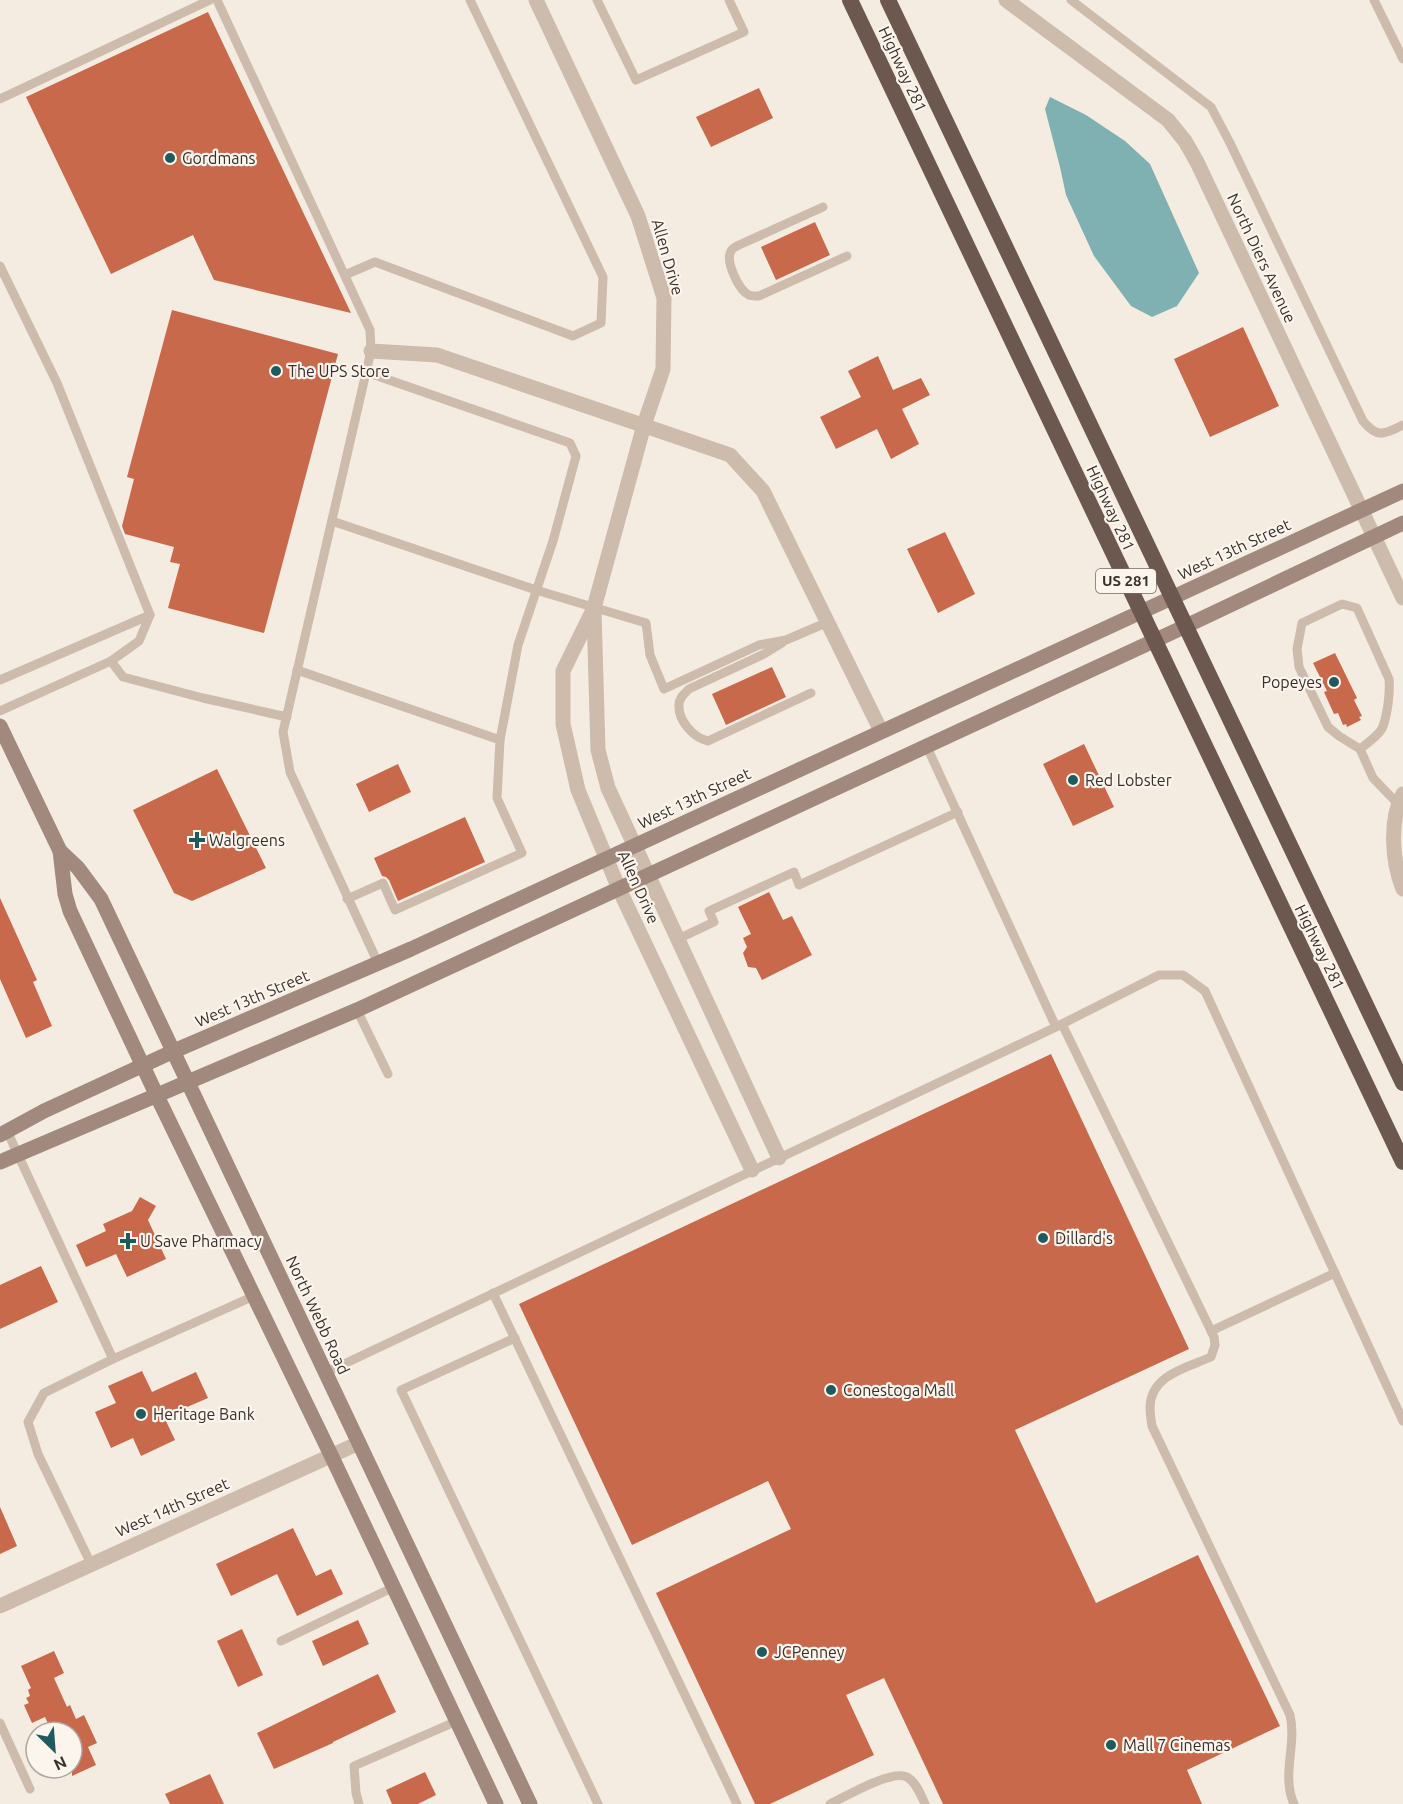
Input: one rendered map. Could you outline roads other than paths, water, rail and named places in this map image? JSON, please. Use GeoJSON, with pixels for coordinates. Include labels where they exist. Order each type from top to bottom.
{"type":"FeatureCollection","features":[{"type":"Feature","properties":{"kind":"highway","name":"Highway 281"},"geometry":{"type":"LineString","coordinates":[[850,0],[1403,1162]]}},
{"type":"Feature","properties":{"kind":"highway","name":"Highway 281"},"geometry":{"type":"LineString","coordinates":[[888,0],[1403,1083]]}},
{"type":"Feature","properties":{"kind":"main road","name":"West 13th Street"},"geometry":{"type":"LineString","coordinates":[[3,1133],[44,1111],[174,1051],[378,963],[1403,491]]}},
{"type":"Feature","properties":{"kind":"main road"},"geometry":{"type":"LineString","coordinates":[[0,1162],[357,1010],[927,747],[1403,523]]}},
{"type":"Feature","properties":{"kind":"main road","name":"North Webb Road"},"geometry":{"type":"LineString","coordinates":[[0,726],[60,851],[65,894],[70,911],[496,1804]]}},
{"type":"Feature","properties":{"kind":"main road","name":"North Webb Road"},"geometry":{"type":"LineString","coordinates":[[60,851],[78,868],[101,899],[531,1804]]}},
{"type":"Feature","properties":{"kind":"street","name":"Allen Drive"},"geometry":{"type":"LineString","coordinates":[[536,0],[638,216],[664,298],[663,369],[644,425],[594,608],[563,671],[562,724],[579,790],[619,889],[752,1170]]}},
{"type":"Feature","properties":{"kind":"street","name":"North Diers Avenue"},"geometry":{"type":"LineString","coordinates":[[1006,0],[1168,120],[1185,141],[1403,598]]}},
{"type":"Feature","properties":{"kind":"street"},"geometry":{"type":"LineString","coordinates":[[371,351],[437,355],[730,455],[763,491],[881,731]]}},
{"type":"Feature","properties":{"kind":"street","name":"Allen Drive"},"geometry":{"type":"LineString","coordinates":[[594,608],[598,750],[609,788],[779,1158]]}},
{"type":"Feature","properties":{"kind":"street"},"geometry":{"type":"LineString","coordinates":[[1400,799],[1392,840],[1403,889]]}},
{"type":"Feature","properties":{"kind":"street","name":"West 14th Street"},"geometry":{"type":"LineString","coordinates":[[0,1606],[358,1443]]}},
{"type":"Feature","properties":{"kind":"lane"},"geometry":{"type":"LineString","coordinates":[[0,99],[210,0]]}},
{"type":"Feature","properties":{"kind":"lane"},"geometry":{"type":"LineString","coordinates":[[217,0],[370,330],[371,351],[283,732],[290,772],[378,963]]}},
{"type":"Feature","properties":{"kind":"lane"},"geometry":{"type":"LineString","coordinates":[[345,275],[375,262],[573,336],[601,323],[603,278],[470,0]]}},
{"type":"Feature","properties":{"kind":"lane"},"geometry":{"type":"LineString","coordinates":[[597,0],[636,80],[744,32],[729,0]]}},
{"type":"Feature","properties":{"kind":"lane"},"geometry":{"type":"LineString","coordinates":[[1071,0],[1211,107],[1230,142],[1363,421],[1371,432],[1379,434],[1403,425]]}},
{"type":"Feature","properties":{"kind":"lane"},"geometry":{"type":"LineString","coordinates":[[1374,0],[1403,59]]}},
{"type":"Feature","properties":{"kind":"lane"},"geometry":{"type":"LineString","coordinates":[[823,207],[732,250],[729,258],[733,274],[741,290],[750,296],[759,296],[847,256]]}},
{"type":"Feature","properties":{"kind":"lane"},"geometry":{"type":"LineString","coordinates":[[0,266],[57,382],[150,615],[139,642],[111,661],[0,711]]}},
{"type":"Feature","properties":{"kind":"lane"},"geometry":{"type":"LineString","coordinates":[[347,899],[382,883],[395,910],[522,853],[497,798],[500,740],[518,645],[553,541],[576,456],[570,443],[366,372]]}},
{"type":"Feature","properties":{"kind":"lane"},"geometry":{"type":"LineString","coordinates":[[332,521],[536,591],[646,623],[650,654],[664,689],[759,645],[786,640]]}},
{"type":"Feature","properties":{"kind":"lane"},"geometry":{"type":"LineString","coordinates":[[1360,749],[1377,735],[1384,725],[1390,688],[1389,679],[1357,608],[1342,604],[1302,623],[1297,649],[1299,667],[1328,727],[1360,749],[1373,778],[1400,799]]}},
{"type":"Feature","properties":{"kind":"lane"},"geometry":{"type":"LineString","coordinates":[[0,680],[150,615]]}},
{"type":"Feature","properties":{"kind":"lane"},"geometry":{"type":"LineString","coordinates":[[811,693],[708,741],[692,733],[682,717],[679,706],[682,696],[689,689],[764,654],[786,640],[828,622]]}},
{"type":"Feature","properties":{"kind":"lane"},"geometry":{"type":"LineString","coordinates":[[111,661],[123,677],[286,717]]}},
{"type":"Feature","properties":{"kind":"lane"},"geometry":{"type":"LineString","coordinates":[[297,670],[500,740]]}},
{"type":"Feature","properties":{"kind":"lane"},"geometry":{"type":"LineString","coordinates":[[927,747],[1059,1025],[1211,1331],[1215,1346],[1211,1357],[1163,1378],[1155,1387],[1150,1406],[1152,1426],[1290,1715],[1293,1727],[1288,1785],[1294,1804]]}},
{"type":"Feature","properties":{"kind":"lane"},"geometry":{"type":"LineString","coordinates":[[678,939],[714,922],[709,911],[794,872],[800,885],[958,812]]}},
{"type":"Feature","properties":{"kind":"lane"},"geometry":{"type":"LineString","coordinates":[[325,1373],[1059,1025],[1159,975],[1183,975],[1205,991],[1403,1421]]}},
{"type":"Feature","properties":{"kind":"lane"},"geometry":{"type":"LineString","coordinates":[[357,1010],[388,1074]]}},
{"type":"Feature","properties":{"kind":"lane"},"geometry":{"type":"LineString","coordinates":[[3,1133],[19,1155],[113,1359]]}},
{"type":"Feature","properties":{"kind":"lane"},"geometry":{"type":"LineString","coordinates":[[1211,1331],[1335,1273]]}},
{"type":"Feature","properties":{"kind":"lane"},"geometry":{"type":"LineString","coordinates":[[493,1293],[737,1804]]}},
{"type":"Feature","properties":{"kind":"lane"},"geometry":{"type":"LineString","coordinates":[[91,1564],[38,1454],[28,1422],[44,1393],[113,1359],[254,1296]]}},
{"type":"Feature","properties":{"kind":"lane"},"geometry":{"type":"LineString","coordinates":[[515,1338],[401,1390],[598,1804]]}},
{"type":"Feature","properties":{"kind":"lane"},"geometry":{"type":"LineString","coordinates":[[281,1641],[394,1587]]}},
{"type":"Feature","properties":{"kind":"lane"},"geometry":{"type":"LineString","coordinates":[[359,1804],[354,1766],[457,1721]]}},
{"type":"Feature","properties":{"kind":"lane"},"geometry":{"type":"LineString","coordinates":[[0,1723],[30,1789]]}},
{"type":"Feature","properties":{"kind":"lane"},"geometry":{"type":"LineString","coordinates":[[830,1804],[889,1776],[902,1774],[910,1778],[925,1804]]}},
{"type":"Feature","properties":{"kind":"water"},"geometry":{"type":"Polygon","coordinates":[[[1050,97],[1086,115],[1125,141],[1150,164],[1199,273],[1177,306],[1152,317],[1131,306],[1094,256],[1066,195],[1045,109],[1050,97]]]}},
{"type":"Feature","properties":{"kind":"place","name":"Gordmans"},"geometry":{"type":"Point","coordinates":[170,158]}},
{"type":"Feature","properties":{"kind":"place","name":"The UPS Store"},"geometry":{"type":"Point","coordinates":[276,371]}},
{"type":"Feature","properties":{"kind":"place","name":"Popeyes"},"geometry":{"type":"Point","coordinates":[1334,682]}},
{"type":"Feature","properties":{"kind":"place","name":"Red Lobster"},"geometry":{"type":"Point","coordinates":[1073,780]}},
{"type":"Feature","properties":{"kind":"place","name":"Walgreens"},"geometry":{"type":"Point","coordinates":[197,840]}},
{"type":"Feature","properties":{"kind":"place","name":"Dillard's"},"geometry":{"type":"Point","coordinates":[1043,1238]}},
{"type":"Feature","properties":{"kind":"place","name":"U Save Pharmacy"},"geometry":{"type":"Point","coordinates":[128,1241]}},
{"type":"Feature","properties":{"kind":"place","name":"Conestoga Mall"},"geometry":{"type":"Point","coordinates":[831,1390]}},
{"type":"Feature","properties":{"kind":"place","name":"Heritage Bank"},"geometry":{"type":"Point","coordinates":[141,1414]}},
{"type":"Feature","properties":{"kind":"place","name":"JCPenney"},"geometry":{"type":"Point","coordinates":[762,1652]}},
{"type":"Feature","properties":{"kind":"place","name":"Mall 7 Cinemas"},"geometry":{"type":"Point","coordinates":[1111,1745]}}]}
